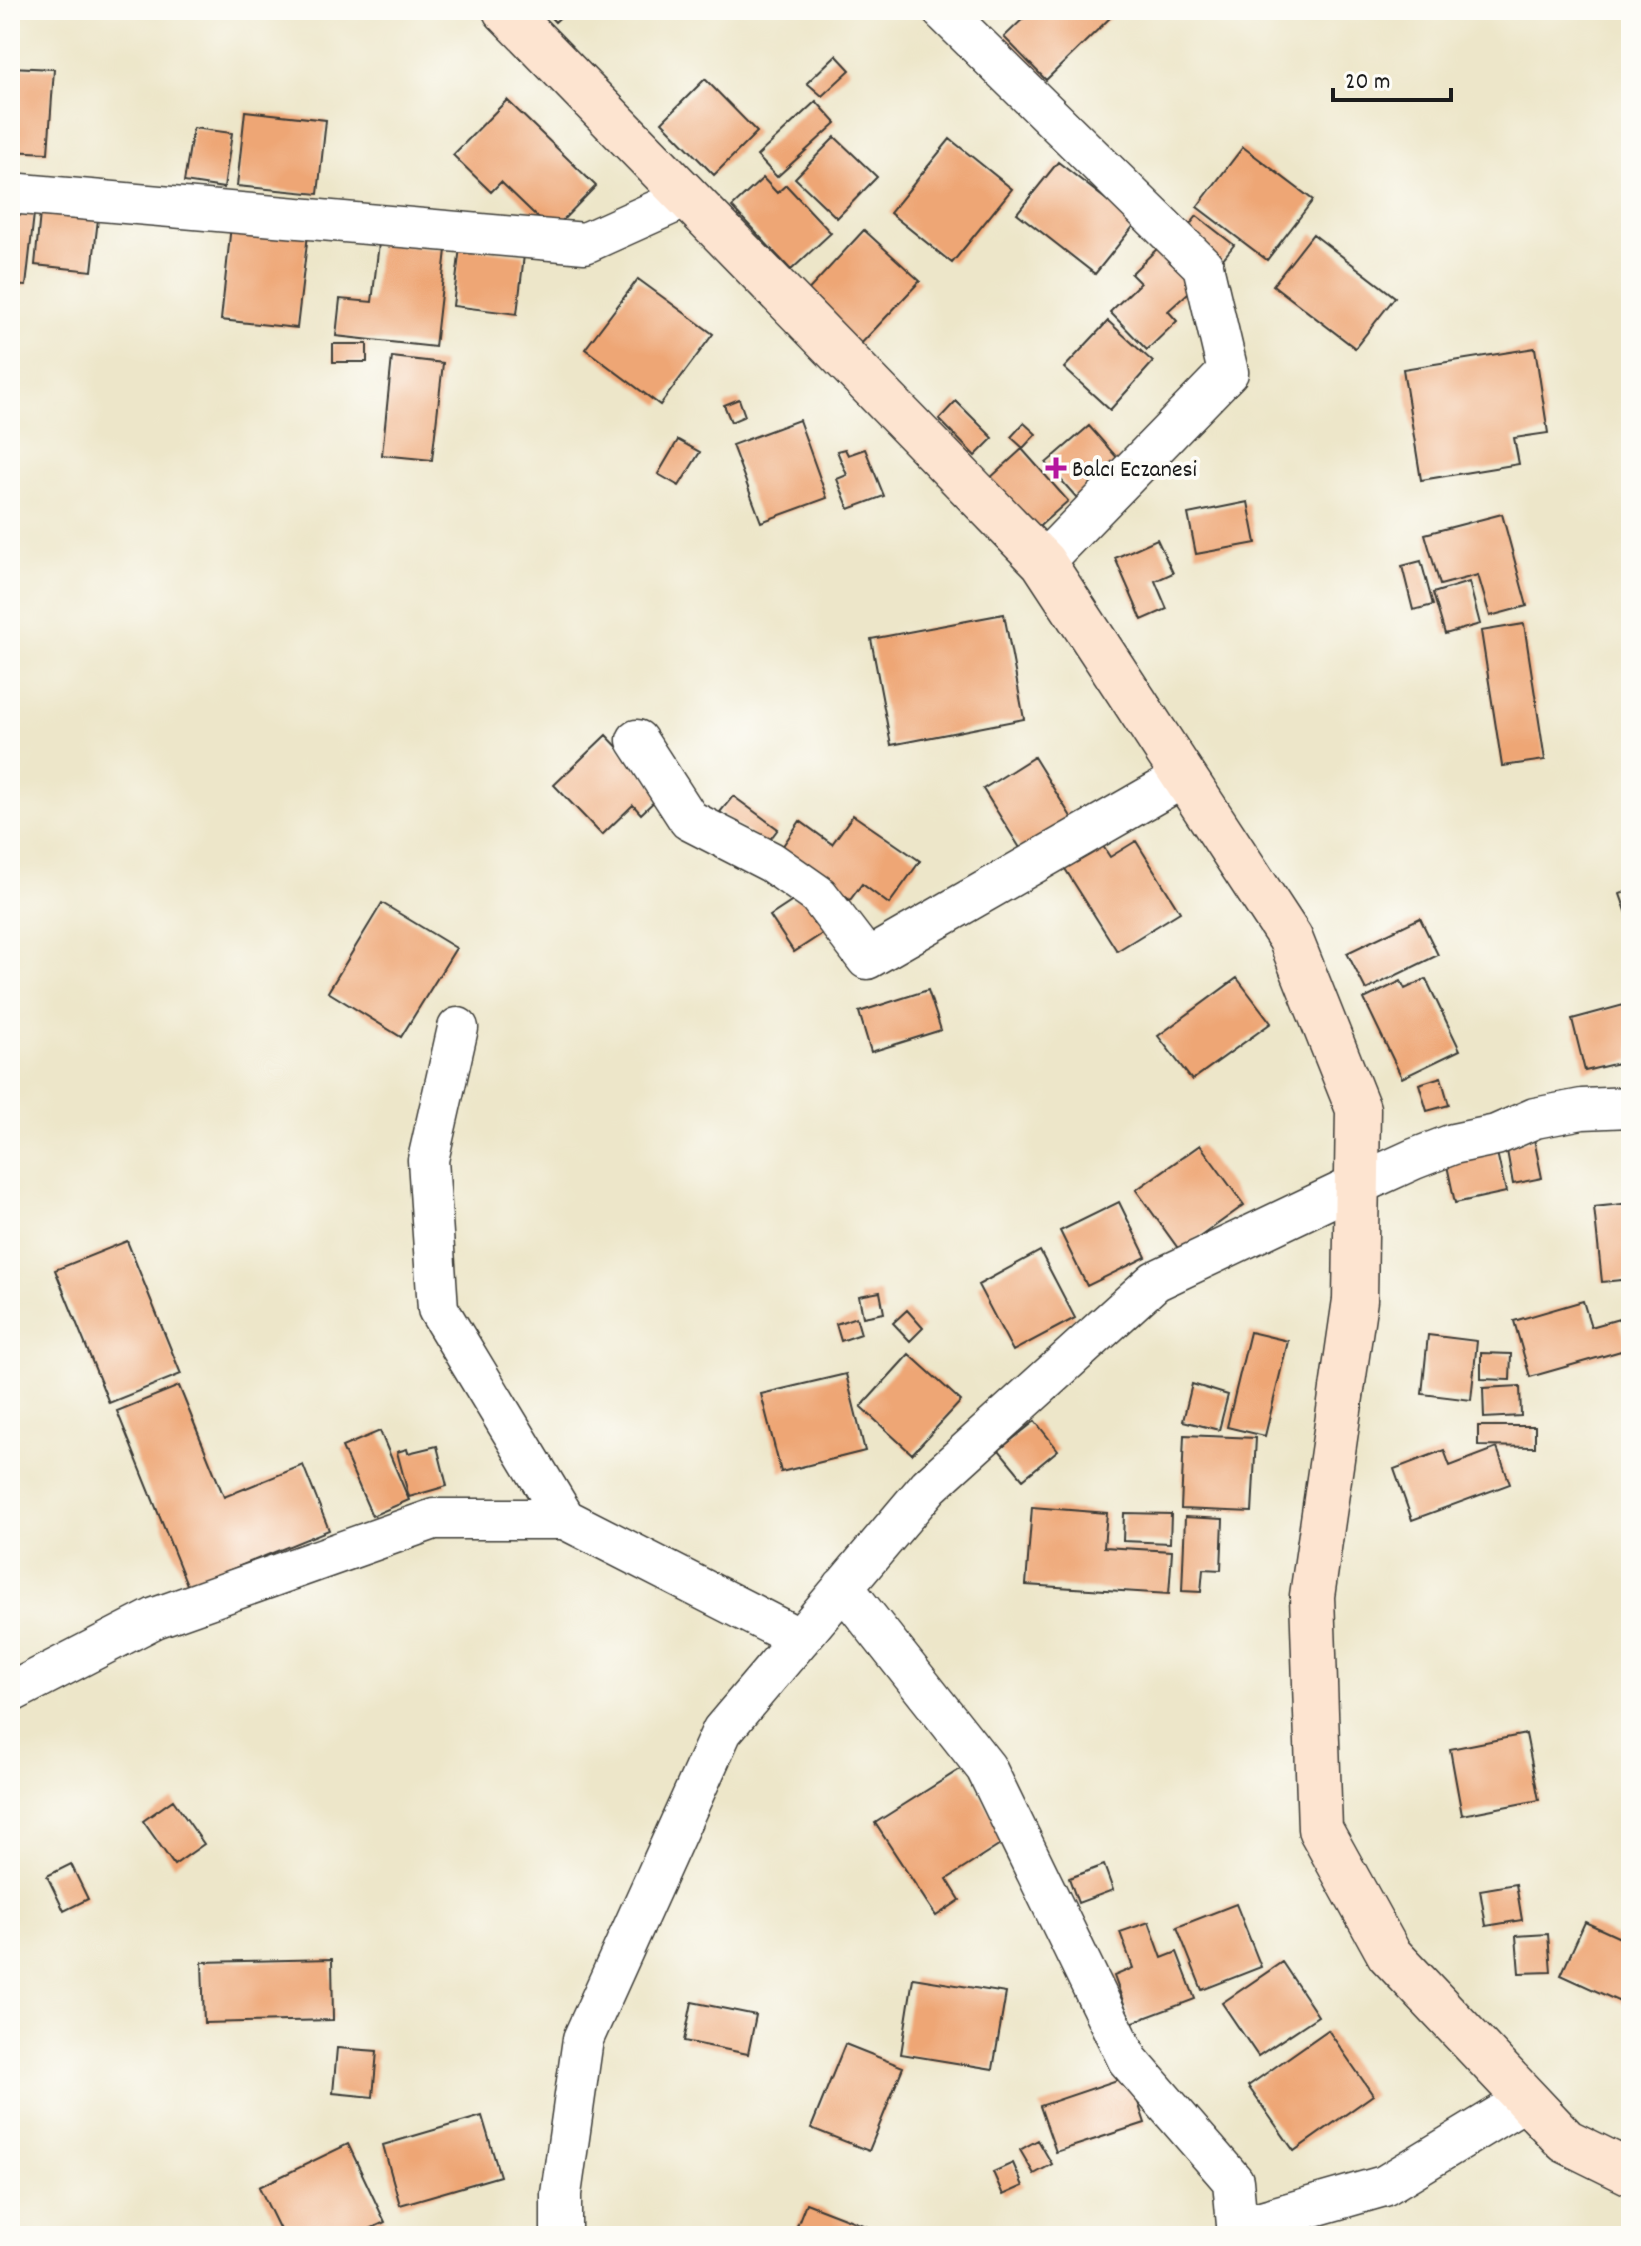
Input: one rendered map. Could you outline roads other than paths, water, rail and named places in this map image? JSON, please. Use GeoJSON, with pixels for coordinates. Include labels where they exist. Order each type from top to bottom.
{"type":"FeatureCollection","features":[{"type":"Feature","properties":{"kind":"main road"},"geometry":{"type":"LineString","coordinates":[[505,10],[1043,562],[1290,938],[1358,1109],[1355,1300],[1312,1596],[1320,1829],[1389,1954],[1566,2141],[1631,2173]]}},
{"type":"Feature","properties":{"kind":"street"},"geometry":{"type":"LineString","coordinates":[[942,10],[1203,266],[1228,372],[1043,562]]}},
{"type":"Feature","properties":{"kind":"street"},"geometry":{"type":"LineString","coordinates":[[10,193],[585,243],[687,197]]}},
{"type":"Feature","properties":{"kind":"street"},"geometry":{"type":"LineString","coordinates":[[637,740],[689,820],[771,862],[818,895],[867,959],[1184,777]]}},
{"type":"Feature","properties":{"kind":"street"},"geometry":{"type":"LineString","coordinates":[[458,1028],[428,1160],[438,1309],[565,1519]]}},
{"type":"Feature","properties":{"kind":"street"},"geometry":{"type":"LineString","coordinates":[[561,2236],[561,2194],[583,2039],[722,1731],[929,1486],[1155,1281],[1357,1185],[1453,1144],[1496,1135],[1535,1118],[1582,1109],[1631,1107]]}},
{"type":"Feature","properties":{"kind":"street"},"geometry":{"type":"LineString","coordinates":[[10,1693],[155,1618],[434,1519],[565,1519],[800,1639]]}},
{"type":"Feature","properties":{"kind":"street"},"geometry":{"type":"LineString","coordinates":[[843,1587],[986,1768],[1128,2060],[1233,2181],[1237,2232],[1384,2186],[1527,2099]]}},
{"type":"Feature","properties":{"kind":"place","name":"Balcı Eczanesi"},"geometry":{"type":"Point","coordinates":[1056,468]}}]}
